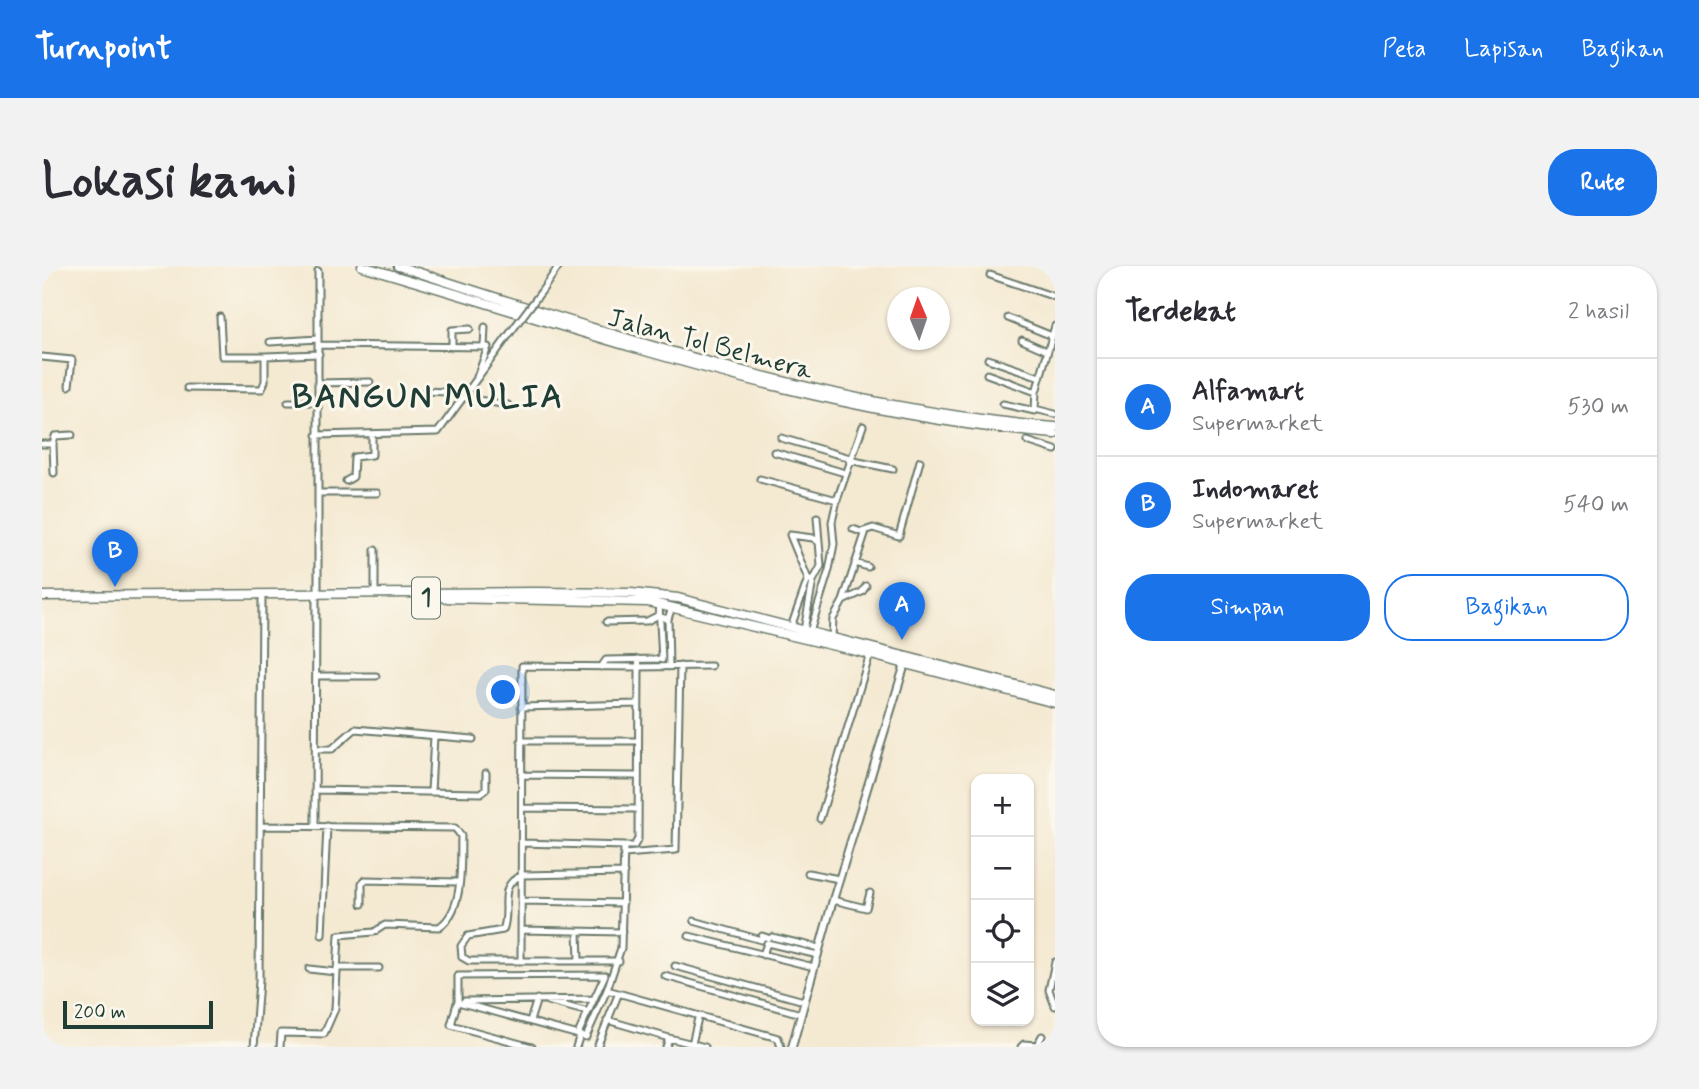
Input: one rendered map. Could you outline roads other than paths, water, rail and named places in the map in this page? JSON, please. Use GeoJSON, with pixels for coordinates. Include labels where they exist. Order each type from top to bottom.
{"type":"FeatureCollection","features":[{"type":"Feature","properties":{"kind":"highway","name":"Jalan Tol Belmera"},"geometry":{"type":"LineString","coordinates":[[362,266],[680,358],[858,405],[1011,430],[1055,434]]}},
{"type":"Feature","properties":{"kind":"highway","name":"Jalan Tol Belmera"},"geometry":{"type":"LineString","coordinates":[[398,266],[680,358]]}},
{"type":"Feature","properties":{"kind":"highway","name":"Jalan Tol Belmera"},"geometry":{"type":"LineString","coordinates":[[691,361],[860,398],[1013,423],[1055,427]]}},
{"type":"Feature","properties":{"kind":"highway","name":"1"},"geometry":{"type":"LineString","coordinates":[[42,598],[262,599],[375,594],[646,594],[678,598],[748,617],[763,625],[1055,703]]}},
{"type":"Feature","properties":{"kind":"highway","name":"1"},"geometry":{"type":"LineString","coordinates":[[42,598],[317,596],[549,599],[659,604],[751,626],[791,627],[1055,695]]}},
{"type":"Feature","properties":{"kind":"main road"},"geometry":{"type":"LineString","coordinates":[[792,1047],[839,879],[905,664]]}},
{"type":"Feature","properties":{"kind":"street"},"geometry":{"type":"LineString","coordinates":[[42,275],[46,266]]}},
{"type":"Feature","properties":{"kind":"street"},"geometry":{"type":"LineString","coordinates":[[317,435],[438,432],[467,396],[559,266]]}},
{"type":"Feature","properties":{"kind":"street"},"geometry":{"type":"LineString","coordinates":[[315,826],[318,271]]}},
{"type":"Feature","properties":{"kind":"street"},"geometry":{"type":"LineString","coordinates":[[990,275],[1055,297]]}},
{"type":"Feature","properties":{"kind":"street"},"geometry":{"type":"LineString","coordinates":[[220,317],[222,356],[318,354]]}},
{"type":"Feature","properties":{"kind":"street"},"geometry":{"type":"LineString","coordinates":[[1008,318],[1052,336]]}},
{"type":"Feature","properties":{"kind":"street"},"geometry":{"type":"LineString","coordinates":[[1035,411],[1036,392],[1055,326]]}},
{"type":"Feature","properties":{"kind":"street"},"geometry":{"type":"LineString","coordinates":[[484,347],[485,327]]}},
{"type":"Feature","properties":{"kind":"street"},"geometry":{"type":"LineString","coordinates":[[452,347],[452,330],[470,328]]}},
{"type":"Feature","properties":{"kind":"street"},"geometry":{"type":"LineString","coordinates":[[1022,340],[1047,351]]}},
{"type":"Feature","properties":{"kind":"street"},"geometry":{"type":"LineString","coordinates":[[270,342],[484,347],[489,349],[478,372],[478,379]]}},
{"type":"Feature","properties":{"kind":"street"},"geometry":{"type":"LineString","coordinates":[[42,356],[72,360],[69,386]]}},
{"type":"Feature","properties":{"kind":"street"},"geometry":{"type":"LineString","coordinates":[[187,388],[262,388],[265,381],[265,356]]}},
{"type":"Feature","properties":{"kind":"street"},"geometry":{"type":"LineString","coordinates":[[988,359],[1040,377]]}},
{"type":"Feature","properties":{"kind":"street"},"geometry":{"type":"LineString","coordinates":[[987,374],[1036,392]]}},
{"type":"Feature","properties":{"kind":"street"},"geometry":{"type":"LineString","coordinates":[[318,383],[370,382]]}},
{"type":"Feature","properties":{"kind":"street"},"geometry":{"type":"LineString","coordinates":[[425,391],[508,405]]}},
{"type":"Feature","properties":{"kind":"street"},"geometry":{"type":"LineString","coordinates":[[288,402],[318,402]]}},
{"type":"Feature","properties":{"kind":"street"},"geometry":{"type":"LineString","coordinates":[[1003,404],[1055,414]]}},
{"type":"Feature","properties":{"kind":"street"},"geometry":{"type":"LineString","coordinates":[[807,631],[829,570],[834,544],[832,522],[837,500],[863,426]]}},
{"type":"Feature","properties":{"kind":"street"},"geometry":{"type":"LineString","coordinates":[[54,473],[55,436],[72,435]]}},
{"type":"Feature","properties":{"kind":"street"},"geometry":{"type":"LineString","coordinates":[[346,481],[354,477],[354,457],[372,455],[372,435]]}},
{"type":"Feature","properties":{"kind":"street"},"geometry":{"type":"LineString","coordinates":[[781,438],[892,469]]}},
{"type":"Feature","properties":{"kind":"street"},"geometry":{"type":"LineString","coordinates":[[1027,441],[1055,450]]}},
{"type":"Feature","properties":{"kind":"street"},"geometry":{"type":"LineString","coordinates":[[42,444],[53,444]]}},
{"type":"Feature","properties":{"kind":"street"},"geometry":{"type":"LineString","coordinates":[[774,452],[845,473]]}},
{"type":"Feature","properties":{"kind":"street"},"geometry":{"type":"LineString","coordinates":[[853,529],[866,531],[873,528],[899,536],[920,461]]}},
{"type":"Feature","properties":{"kind":"street"},"geometry":{"type":"LineString","coordinates":[[760,479],[837,500]]}},
{"type":"Feature","properties":{"kind":"street"},"geometry":{"type":"LineString","coordinates":[[318,493],[377,493]]}},
{"type":"Feature","properties":{"kind":"street"},"geometry":{"type":"LineString","coordinates":[[791,627],[803,606],[810,580],[821,566],[817,517]]}},
{"type":"Feature","properties":{"kind":"street"},"geometry":{"type":"LineString","coordinates":[[832,637],[833,619],[843,601],[866,531]]}},
{"type":"Feature","properties":{"kind":"street"},"geometry":{"type":"LineString","coordinates":[[810,580],[790,535],[803,535],[817,541]]}},
{"type":"Feature","properties":{"kind":"street"},"geometry":{"type":"LineString","coordinates":[[375,550],[375,594]]}},
{"type":"Feature","properties":{"kind":"street"},"geometry":{"type":"LineString","coordinates":[[855,562],[868,567]]}},
{"type":"Feature","properties":{"kind":"street"},"geometry":{"type":"LineString","coordinates":[[843,601],[862,592],[866,586]]}},
{"type":"Feature","properties":{"kind":"street"},"geometry":{"type":"LineString","coordinates":[[254,1047],[259,981],[262,599]]}},
{"type":"Feature","properties":{"kind":"street"},"geometry":{"type":"LineString","coordinates":[[659,604],[661,667]]}},
{"type":"Feature","properties":{"kind":"street"},"geometry":{"type":"LineString","coordinates":[[803,606],[807,631]]}},
{"type":"Feature","properties":{"kind":"street"},"geometry":{"type":"LineString","coordinates":[[669,667],[668,619],[672,607]]}},
{"type":"Feature","properties":{"kind":"street"},"geometry":{"type":"LineString","coordinates":[[606,622],[647,621],[660,617],[668,619]]}},
{"type":"Feature","properties":{"kind":"street"},"geometry":{"type":"LineString","coordinates":[[820,819],[870,654]]}},
{"type":"Feature","properties":{"kind":"street"},"geometry":{"type":"LineString","coordinates":[[522,844],[634,846],[638,839],[638,659]]}},
{"type":"Feature","properties":{"kind":"street"},"geometry":{"type":"LineString","coordinates":[[601,667],[606,660],[662,659]]}},
{"type":"Feature","properties":{"kind":"street"},"geometry":{"type":"LineString","coordinates":[[521,960],[522,666],[711,666]]}},
{"type":"Feature","properties":{"kind":"street"},"geometry":{"type":"LineString","coordinates":[[624,854],[676,850],[680,666]]}},
{"type":"Feature","properties":{"kind":"street"},"geometry":{"type":"LineString","coordinates":[[317,676],[376,676]]}},
{"type":"Feature","properties":{"kind":"street"},"geometry":{"type":"LineString","coordinates":[[521,707],[638,704]]}},
{"type":"Feature","properties":{"kind":"street"},"geometry":{"type":"LineString","coordinates":[[316,750],[332,749],[355,729],[473,739]]}},
{"type":"Feature","properties":{"kind":"street"},"geometry":{"type":"LineString","coordinates":[[431,792],[434,736]]}},
{"type":"Feature","properties":{"kind":"street"},"geometry":{"type":"LineString","coordinates":[[521,741],[638,741]]}},
{"type":"Feature","properties":{"kind":"street"},"geometry":{"type":"LineString","coordinates":[[315,790],[484,792],[486,773]]}},
{"type":"Feature","properties":{"kind":"street"},"geometry":{"type":"LineString","coordinates":[[521,775],[638,776]]}},
{"type":"Feature","properties":{"kind":"street"},"geometry":{"type":"LineString","coordinates":[[522,808],[637,808]]}},
{"type":"Feature","properties":{"kind":"street"},"geometry":{"type":"LineString","coordinates":[[261,827],[457,829],[461,836],[456,902],[442,926],[386,925],[374,932],[341,934],[337,939],[335,1009],[324,1034],[281,1033],[279,1047]]}},
{"type":"Feature","properties":{"kind":"street"},"geometry":{"type":"LineString","coordinates":[[322,935],[327,827]]}},
{"type":"Feature","properties":{"kind":"street"},"geometry":{"type":"LineString","coordinates":[[597,1047],[607,1020],[618,963],[622,932],[624,846]]}},
{"type":"Feature","properties":{"kind":"street"},"geometry":{"type":"LineString","coordinates":[[618,963],[579,960],[469,961],[460,953],[464,938],[503,930],[507,886],[513,878],[523,875],[624,873]]}},
{"type":"Feature","properties":{"kind":"street"},"geometry":{"type":"LineString","coordinates":[[808,873],[839,879]]}},
{"type":"Feature","properties":{"kind":"street"},"geometry":{"type":"LineString","coordinates":[[362,904],[362,883],[365,880],[458,882]]}},
{"type":"Feature","properties":{"kind":"street"},"geometry":{"type":"LineString","coordinates":[[833,900],[866,908],[870,893]]}},
{"type":"Feature","properties":{"kind":"street"},"geometry":{"type":"LineString","coordinates":[[523,901],[623,903]]}},
{"type":"Feature","properties":{"kind":"street"},"geometry":{"type":"LineString","coordinates":[[694,922],[761,940],[762,936],[768,937],[764,955]]}},
{"type":"Feature","properties":{"kind":"street"},"geometry":{"type":"LineString","coordinates":[[522,930],[622,932]]}},
{"type":"Feature","properties":{"kind":"street"},"geometry":{"type":"LineString","coordinates":[[578,932],[579,960]]}},
{"type":"Feature","properties":{"kind":"street"},"geometry":{"type":"LineString","coordinates":[[688,936],[814,967]]}},
{"type":"Feature","properties":{"kind":"street"},"geometry":{"type":"LineString","coordinates":[[772,937],[818,952]]}},
{"type":"Feature","properties":{"kind":"street"},"geometry":{"type":"LineString","coordinates":[[767,943],[818,952]]}},
{"type":"Feature","properties":{"kind":"street"},"geometry":{"type":"LineString","coordinates":[[1055,962],[1049,990],[1055,1006]]}},
{"type":"Feature","properties":{"kind":"street"},"geometry":{"type":"LineString","coordinates":[[675,965],[804,1001]]}},
{"type":"Feature","properties":{"kind":"street"},"geometry":{"type":"LineString","coordinates":[[309,969],[379,968]]}},
{"type":"Feature","properties":{"kind":"street"},"geometry":{"type":"LineString","coordinates":[[533,1047],[451,1025],[457,1002],[458,975],[605,975],[576,1047]]}},
{"type":"Feature","properties":{"kind":"street"},"geometry":{"type":"LineString","coordinates":[[665,976],[801,1014]]}},
{"type":"Feature","properties":{"kind":"street"},"geometry":{"type":"LineString","coordinates":[[612,993],[778,1038],[781,1047]]}},
{"type":"Feature","properties":{"kind":"street"},"geometry":{"type":"LineString","coordinates":[[457,1002],[586,1037],[612,993]]}},
{"type":"Feature","properties":{"kind":"street"},"geometry":{"type":"LineString","coordinates":[[538,999],[588,1012]]}},
{"type":"Feature","properties":{"kind":"street"},"geometry":{"type":"LineString","coordinates":[[530,1021],[538,999]]}},
{"type":"Feature","properties":{"kind":"street"},"geometry":{"type":"LineString","coordinates":[[457,1002],[594,999]]}},
{"type":"Feature","properties":{"kind":"street"},"geometry":{"type":"LineString","coordinates":[[691,1044],[698,1018]]}},
{"type":"Feature","properties":{"kind":"street"},"geometry":{"type":"LineString","coordinates":[[607,1020],[705,1047]]}},
{"type":"Feature","properties":{"kind":"street"},"geometry":{"type":"LineString","coordinates":[[1021,1047],[1024,1044],[1037,1045],[1042,1036]]}},
{"type":"Feature","properties":{"kind":"street"},"geometry":{"type":"LineString","coordinates":[[666,1047],[669,1038]]}},
{"type":"Feature","properties":{"kind":"place","name":"Indomaret"},"geometry":{"type":"Point","coordinates":[115,587]}},
{"type":"Feature","properties":{"kind":"place","name":"Alfamart"},"geometry":{"type":"Point","coordinates":[902,640]}},
{"type":"Feature","properties":{"kind":"district","name":"BANGUN MULIA"},"geometry":{"type":"Point","coordinates":[428,398]}}]}
